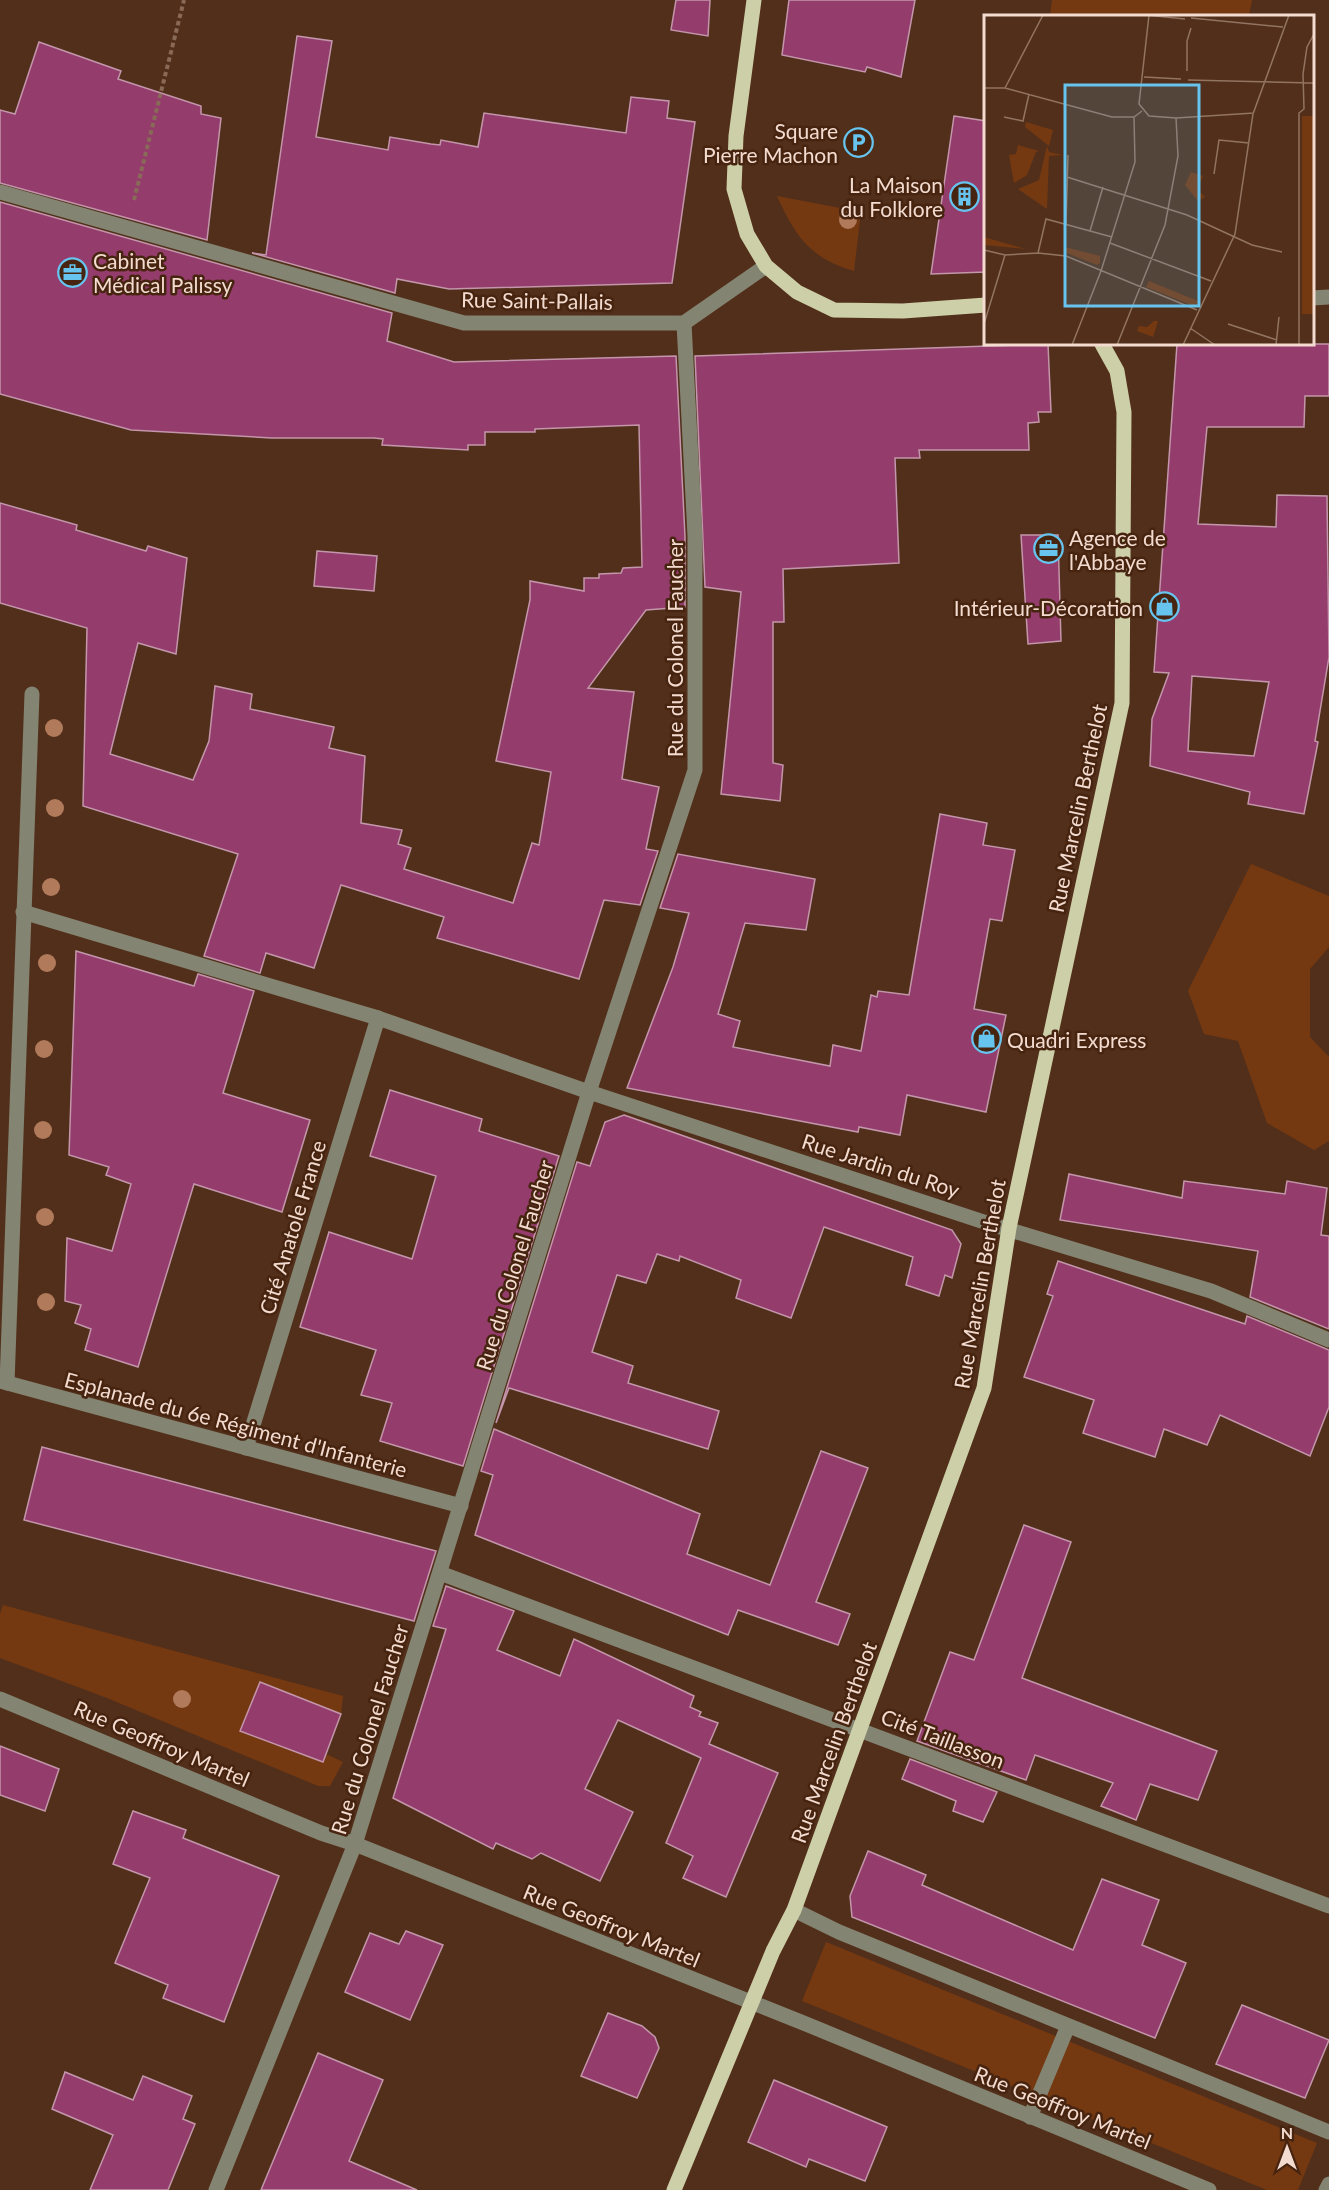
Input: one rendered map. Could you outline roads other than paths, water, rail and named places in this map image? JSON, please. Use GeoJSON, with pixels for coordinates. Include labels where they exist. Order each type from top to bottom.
{"type":"FeatureCollection","features":[{"type":"Feature","properties":{"kind":"main road"},"geometry":{"type":"LineString","coordinates":[[754,0],[736,136],[734,189],[747,234],[766,266],[796,292],[834,310],[903,311],[984,305]]}},
{"type":"Feature","properties":{"kind":"main road","name":"Rue Marcelin Berthelot"},"geometry":{"type":"LineString","coordinates":[[674,2190],[773,1951],[794,1910],[984,1388],[1009,1228],[1122,703],[1124,412],[1118,370],[1103,345]]}},
{"type":"Feature","properties":{"kind":"street","name":"Rue Saint-Pallais"},"geometry":{"type":"LineString","coordinates":[[0,192],[464,323],[684,323]]}},
{"type":"Feature","properties":{"kind":"street"},"geometry":{"type":"LineString","coordinates":[[684,323],[766,266]]}},
{"type":"Feature","properties":{"kind":"street"},"geometry":{"type":"LineString","coordinates":[[1314,298],[1329,297]]}},
{"type":"Feature","properties":{"kind":"street","name":"Rue du Colonel Faucher"},"geometry":{"type":"LineString","coordinates":[[216,2190],[355,1844],[589,1092],[695,770],[695,536],[684,323]]}},
{"type":"Feature","properties":{"kind":"street"},"geometry":{"type":"LineString","coordinates":[[3,1382],[32,694]]}},
{"type":"Feature","properties":{"kind":"street"},"geometry":{"type":"LineString","coordinates":[[23,912],[378,1018],[589,1092]]}},
{"type":"Feature","properties":{"kind":"street","name":"Cité Anatole France"},"geometry":{"type":"LineString","coordinates":[[246,1448],[378,1018]]}},
{"type":"Feature","properties":{"kind":"street","name":"Rue Jardin du Roy"},"geometry":{"type":"LineString","coordinates":[[589,1092],[1211,1291],[1329,1340]]}},
{"type":"Feature","properties":{"kind":"street","name":"Esplanade du 6e Régiment d'Infanterie"},"geometry":{"type":"LineString","coordinates":[[3,1382],[461,1506]]}},
{"type":"Feature","properties":{"kind":"street","name":"Cité Taillasson"},"geometry":{"type":"LineString","coordinates":[[440,1573],[1329,1906]]}},
{"type":"Feature","properties":{"kind":"street","name":"Rue Geoffroy Martel"},"geometry":{"type":"LineString","coordinates":[[0,1699],[321,1833],[355,1844],[752,2002],[1209,2190]]}},
{"type":"Feature","properties":{"kind":"street"},"geometry":{"type":"LineString","coordinates":[[794,1910],[839,1932],[1329,2132]]}},
{"type":"Feature","properties":{"kind":"street"},"geometry":{"type":"LineString","coordinates":[[1030,2116],[1068,2026]]}},
{"type":"Feature","properties":{"kind":"street"},"geometry":{"type":"LineString","coordinates":[[1326,2190],[1329,2184]]}},
{"type":"Feature","properties":{"kind":"place","name":"Square Pierre Machon"},"geometry":{"type":"Point","coordinates":[859,142]}},
{"type":"Feature","properties":{"kind":"place","name":"La Maison du Folklore"},"geometry":{"type":"Point","coordinates":[964,196]}},
{"type":"Feature","properties":{"kind":"place","name":"Cabinet Médical Palissy"},"geometry":{"type":"Point","coordinates":[72,272]}},
{"type":"Feature","properties":{"kind":"place","name":"Agence de l'Abbaye"},"geometry":{"type":"Point","coordinates":[1048,549]}},
{"type":"Feature","properties":{"kind":"place","name":"Intérieur-Décoration"},"geometry":{"type":"Point","coordinates":[1164,607]}},
{"type":"Feature","properties":{"kind":"place","name":"Quadri Express"},"geometry":{"type":"Point","coordinates":[986,1039]}}]}
